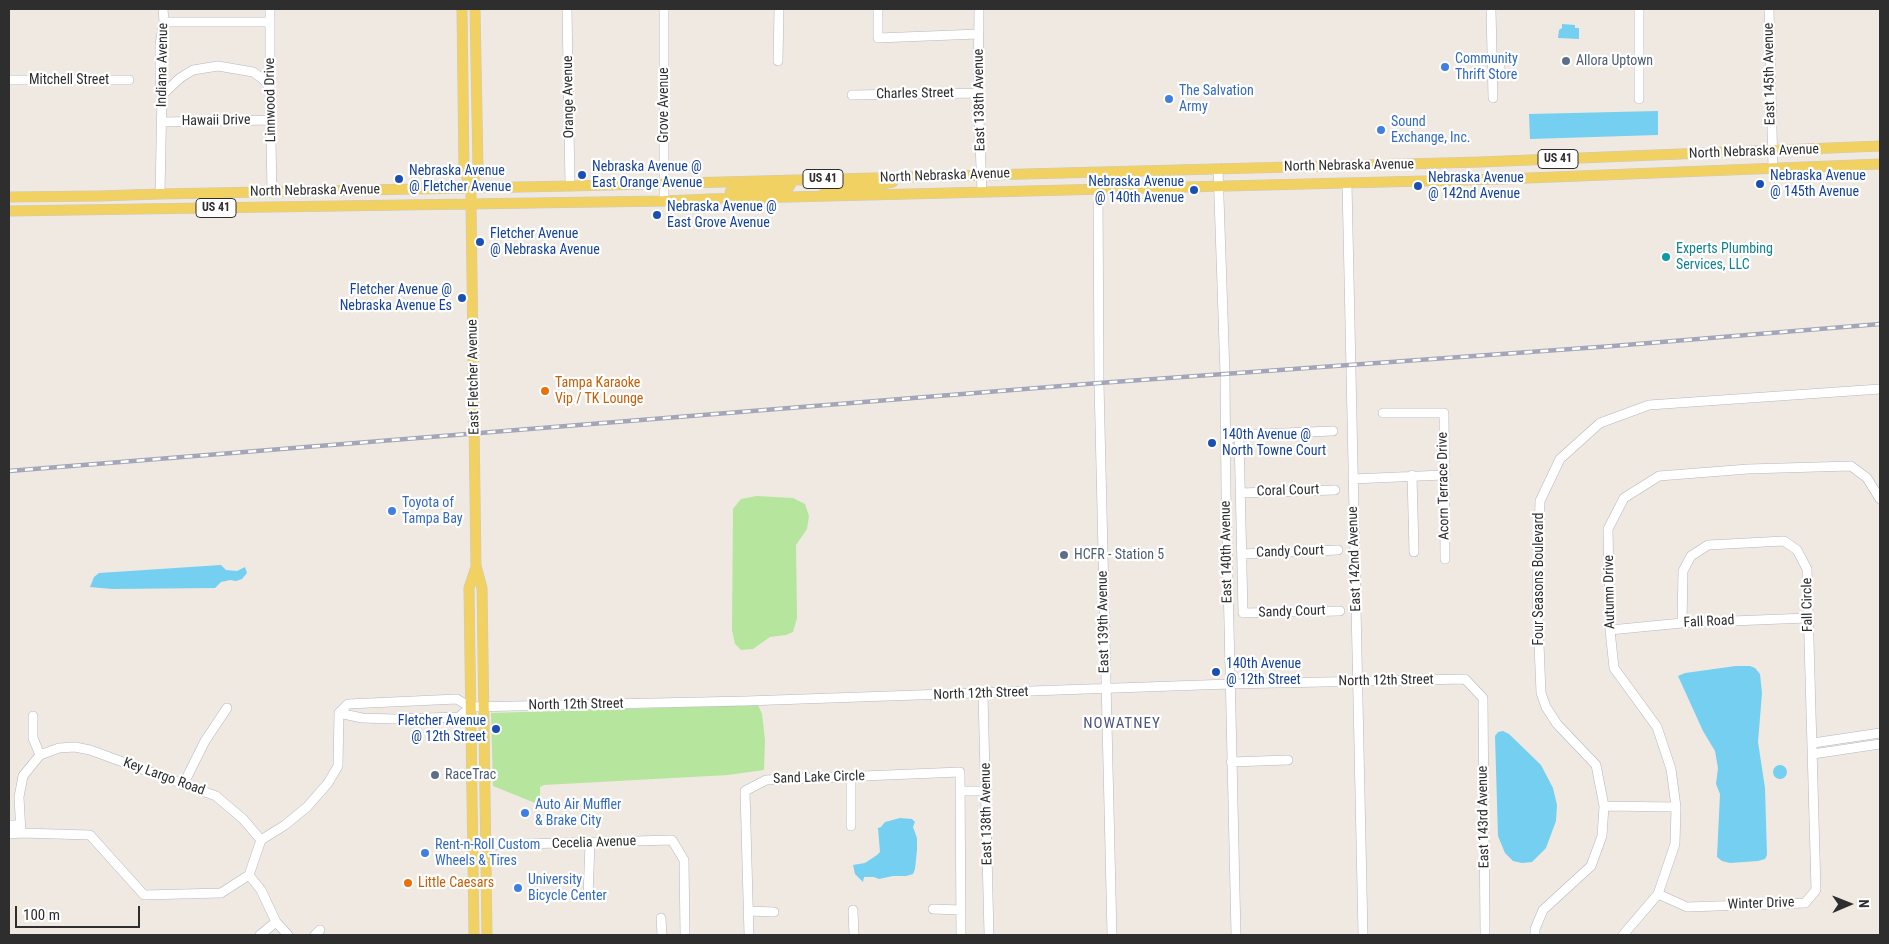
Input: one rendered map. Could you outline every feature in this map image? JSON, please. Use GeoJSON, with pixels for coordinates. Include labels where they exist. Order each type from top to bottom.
{"type":"FeatureCollection","features":[{"type":"Feature","properties":{"kind":"main road","name":"East Fletcher Avenue"},"geometry":{"type":"LineString","coordinates":[[462,9],[464,170],[471,188]]}},
{"type":"Feature","properties":{"kind":"main road","name":"East Fletcher Avenue"},"geometry":{"type":"LineString","coordinates":[[475,9],[478,168],[471,188],[471,205],[476,566],[482,588],[487,935]]}},
{"type":"Feature","properties":{"kind":"main road","name":"North Nebraska Avenue"},"geometry":{"type":"LineString","coordinates":[[9,197],[664,184],[1480,162],[1880,146]]}},
{"type":"Feature","properties":{"kind":"main road","name":"North Nebraska Avenue"},"geometry":{"type":"LineString","coordinates":[[9,212],[471,205],[1098,190],[1504,179],[1880,164]]}},
{"type":"Feature","properties":{"kind":"main road"},"geometry":{"type":"LineString","coordinates":[[1332,166],[1340,171],[1346,183]]}},
{"type":"Feature","properties":{"kind":"main road"},"geometry":{"type":"LineString","coordinates":[[1202,169],[1202,187]]}},
{"type":"Feature","properties":{"kind":"main road"},"geometry":{"type":"LineString","coordinates":[[820,197],[835,188],[866,187],[923,176]]}},
{"type":"Feature","properties":{"kind":"main road"},"geometry":{"type":"LineString","coordinates":[[710,198],[728,192],[786,188],[789,187],[793,180]]}},
{"type":"Feature","properties":{"kind":"main road","name":"East Fletcher Avenue"},"geometry":{"type":"LineString","coordinates":[[474,935],[470,762],[469,588],[476,566]]}},
{"type":"Feature","properties":{"kind":"main road"},"geometry":{"type":"LineString","coordinates":[[470,762],[477,785],[478,820],[485,846]]}},
{"type":"Feature","properties":{"kind":"street","name":"Indiana Avenue"},"geometry":{"type":"LineString","coordinates":[[160,194],[162,95],[160,44],[164,22],[163,9]]}},
{"type":"Feature","properties":{"kind":"street","name":"Linnwood Drive"},"geometry":{"type":"LineString","coordinates":[[270,9],[272,192]]}},
{"type":"Feature","properties":{"kind":"street","name":"Orange Avenue"},"geometry":{"type":"LineString","coordinates":[[567,9],[570,186]]}},
{"type":"Feature","properties":{"kind":"street","name":"Grove Avenue"},"geometry":{"type":"LineString","coordinates":[[664,9],[664,201]]}},
{"type":"Feature","properties":{"kind":"street"},"geometry":{"type":"LineString","coordinates":[[778,61],[779,9]]}},
{"type":"Feature","properties":{"kind":"street"},"geometry":{"type":"LineString","coordinates":[[878,9],[878,38],[978,34]]}},
{"type":"Feature","properties":{"kind":"street","name":"East 138th Avenue"},"geometry":{"type":"LineString","coordinates":[[978,9],[978,93],[982,192]]}},
{"type":"Feature","properties":{"kind":"street"},"geometry":{"type":"LineString","coordinates":[[1491,9],[1492,56],[1500,62],[1500,73],[1493,79],[1493,98]]}},
{"type":"Feature","properties":{"kind":"street"},"geometry":{"type":"LineString","coordinates":[[1639,9],[1639,99]]}},
{"type":"Feature","properties":{"kind":"street","name":"East 145th Avenue"},"geometry":{"type":"LineString","coordinates":[[1769,9],[1773,168]]}},
{"type":"Feature","properties":{"kind":"street"},"geometry":{"type":"LineString","coordinates":[[164,22],[270,22]]}},
{"type":"Feature","properties":{"kind":"street"},"geometry":{"type":"LineString","coordinates":[[162,95],[180,78],[192,70],[218,66],[253,72],[263,79],[270,88]]}},
{"type":"Feature","properties":{"kind":"street","name":"Mitchell Street"},"geometry":{"type":"LineString","coordinates":[[9,80],[129,80]]}},
{"type":"Feature","properties":{"kind":"street","name":"Charles Street"},"geometry":{"type":"LineString","coordinates":[[852,95],[978,93]]}},
{"type":"Feature","properties":{"kind":"street","name":"Hawaii Drive"},"geometry":{"type":"LineString","coordinates":[[162,122],[271,120]]}},
{"type":"Feature","properties":{"kind":"street","name":"East 140th Avenue"},"geometry":{"type":"LineString","coordinates":[[1218,168],[1225,374],[1231,762],[1236,935]]}},
{"type":"Feature","properties":{"kind":"street","name":"East 142nd Avenue"},"geometry":{"type":"LineString","coordinates":[[1346,183],[1363,935]]}},
{"type":"Feature","properties":{"kind":"street","name":"East 139th Avenue"},"geometry":{"type":"LineString","coordinates":[[1098,190],[1099,383],[1112,935]]}},
{"type":"Feature","properties":{"kind":"street"},"geometry":{"type":"LineString","coordinates":[[225,193],[225,208]]}},
{"type":"Feature","properties":{"kind":"street"},"geometry":{"type":"LineString","coordinates":[[99,196],[99,211]]}},
{"type":"Feature","properties":{"kind":"street","name":"Four Seasons Boulevard"},"geometry":{"type":"LineString","coordinates":[[1535,935],[1535,929],[1543,910],[1591,866],[1602,836],[1604,806],[1596,766],[1557,724],[1546,707],[1541,692],[1536,595],[1540,501],[1560,458],[1600,423],[1650,405],[1880,389]]}},
{"type":"Feature","properties":{"kind":"street","name":"Acorn Terrace Drive"},"geometry":{"type":"LineString","coordinates":[[1383,413],[1444,413],[1443,474],[1446,559]]}},
{"type":"Feature","properties":{"kind":"street"},"geometry":{"type":"LineString","coordinates":[[1240,456],[1225,443],[1236,435],[1334,431]]}},
{"type":"Feature","properties":{"kind":"street"},"geometry":{"type":"LineString","coordinates":[[1239,435],[1242,554]]}},
{"type":"Feature","properties":{"kind":"street","name":"Autumn Drive"},"geometry":{"type":"LineString","coordinates":[[1624,935],[1658,894],[1675,844],[1676,807],[1671,769],[1657,727],[1614,668],[1610,630],[1608,529],[1624,498],[1659,476],[1748,469],[1851,466],[1867,478],[1880,499]]}},
{"type":"Feature","properties":{"kind":"street"},"geometry":{"type":"LineString","coordinates":[[1353,479],[1443,474]]}},
{"type":"Feature","properties":{"kind":"street"},"geometry":{"type":"LineString","coordinates":[[1412,475],[1414,552]]}},
{"type":"Feature","properties":{"kind":"street","name":"Coral Court"},"geometry":{"type":"LineString","coordinates":[[1240,493],[1335,490]]}},
{"type":"Feature","properties":{"kind":"street","name":"Fall Circle"},"geometry":{"type":"LineString","coordinates":[[1682,623],[1683,570],[1691,556],[1708,544],[1784,541],[1797,550],[1807,569],[1807,618],[1813,754]]}},
{"type":"Feature","properties":{"kind":"street","name":"Candy Court"},"geometry":{"type":"LineString","coordinates":[[1242,554],[1338,550]]}},
{"type":"Feature","properties":{"kind":"street","name":"Sandy Court"},"geometry":{"type":"LineString","coordinates":[[1242,554],[1243,614],[1340,611]]}},
{"type":"Feature","properties":{"kind":"street","name":"Fall Road"},"geometry":{"type":"LineString","coordinates":[[1610,630],[1682,623],[1807,618]]}},
{"type":"Feature","properties":{"kind":"street","name":"North 12th Street"},"geometry":{"type":"LineString","coordinates":[[470,707],[1105,690],[1230,684],[1464,679],[1483,698]]}},
{"type":"Feature","properties":{"kind":"street","name":"East 138th Avenue"},"geometry":{"type":"LineString","coordinates":[[983,693],[987,791],[989,935]]}},
{"type":"Feature","properties":{"kind":"street","name":"East 143rd Avenue"},"geometry":{"type":"LineString","coordinates":[[1483,698],[1485,935]]}},
{"type":"Feature","properties":{"kind":"street"},"geometry":{"type":"LineString","coordinates":[[9,825],[20,829],[90,835],[144,895],[221,893],[249,875],[261,840],[285,825],[307,807],[328,783],[338,766],[339,713],[348,704],[457,699],[470,707],[459,717],[362,718],[339,713]]}},
{"type":"Feature","properties":{"kind":"street"},"geometry":{"type":"LineString","coordinates":[[183,785],[205,742],[227,708]]}},
{"type":"Feature","properties":{"kind":"street"},"geometry":{"type":"LineString","coordinates":[[20,829],[19,796],[23,776],[40,754],[33,738],[33,716]]}},
{"type":"Feature","properties":{"kind":"street"},"geometry":{"type":"LineString","coordinates":[[1813,743],[1880,733]]}},
{"type":"Feature","properties":{"kind":"street"},"geometry":{"type":"LineString","coordinates":[[1813,754],[1880,744]]}},
{"type":"Feature","properties":{"kind":"street","name":"Key Largo Road"},"geometry":{"type":"LineString","coordinates":[[40,754],[59,748],[74,747],[90,750],[216,796],[243,819],[261,840]]}},
{"type":"Feature","properties":{"kind":"street","name":"Winter Drive"},"geometry":{"type":"LineString","coordinates":[[1658,894],[1687,907],[1804,902],[1816,890],[1813,754]]}},
{"type":"Feature","properties":{"kind":"street"},"geometry":{"type":"LineString","coordinates":[[1231,762],[1288,760]]}},
{"type":"Feature","properties":{"kind":"street","name":"Sand Lake Circle"},"geometry":{"type":"LineString","coordinates":[[748,935],[745,791],[766,780],[960,772],[961,935]]}},
{"type":"Feature","properties":{"kind":"street"},"geometry":{"type":"LineString","coordinates":[[850,777],[851,826]]}},
{"type":"Feature","properties":{"kind":"street"},"geometry":{"type":"LineString","coordinates":[[960,791],[987,791]]}},
{"type":"Feature","properties":{"kind":"street"},"geometry":{"type":"LineString","coordinates":[[1604,806],[1676,807]]}},
{"type":"Feature","properties":{"kind":"street"},"geometry":{"type":"LineString","coordinates":[[9,834],[20,829]]}},
{"type":"Feature","properties":{"kind":"street","name":"Cecelia Avenue"},"geometry":{"type":"LineString","coordinates":[[485,846],[672,840],[684,860],[685,935]]}},
{"type":"Feature","properties":{"kind":"street"},"geometry":{"type":"LineString","coordinates":[[588,896],[590,843]]}},
{"type":"Feature","properties":{"kind":"street"},"geometry":{"type":"LineString","coordinates":[[249,875],[261,890],[276,922],[288,935]]}},
{"type":"Feature","properties":{"kind":"street"},"geometry":{"type":"LineString","coordinates":[[932,909],[961,910]]}},
{"type":"Feature","properties":{"kind":"street"},"geometry":{"type":"LineString","coordinates":[[853,910],[854,935]]}},
{"type":"Feature","properties":{"kind":"street"},"geometry":{"type":"LineString","coordinates":[[748,911],[774,912]]}},
{"type":"Feature","properties":{"kind":"street"},"geometry":{"type":"LineString","coordinates":[[661,918],[662,935]]}},
{"type":"Feature","properties":{"kind":"street"},"geometry":{"type":"LineString","coordinates":[[260,935],[276,922]]}},
{"type":"Feature","properties":{"kind":"green space"},"geometry":{"type":"Polygon","coordinates":[[[757,496],[793,498],[805,504],[809,516],[807,529],[796,545],[797,618],[793,632],[770,637],[753,649],[741,650],[735,644],[732,630],[733,509],[741,499],[757,496]]]}},
{"type":"Feature","properties":{"kind":"green space"},"geometry":{"type":"Polygon","coordinates":[[[758,705],[762,714],[765,740],[764,770],[728,775],[544,785],[540,787],[540,805],[493,786],[491,713],[758,705]]]}},
{"type":"Feature","properties":{"kind":"water"},"geometry":{"type":"Polygon","coordinates":[[[1562,24],[1575,25],[1575,28],[1579,28],[1579,39],[1558,38],[1562,24]]]}},
{"type":"Feature","properties":{"kind":"water"},"geometry":{"type":"Polygon","coordinates":[[[1658,111],[1658,135],[1530,139],[1529,114],[1658,111]]]}},
{"type":"Feature","properties":{"kind":"water"},"geometry":{"type":"Polygon","coordinates":[[[221,565],[226,570],[237,571],[245,567],[247,573],[242,579],[221,582],[215,588],[112,589],[90,587],[94,577],[99,573],[221,565]]]}},
{"type":"Feature","properties":{"kind":"water"},"geometry":{"type":"Polygon","coordinates":[[[1750,666],[1755,668],[1760,674],[1762,693],[1758,742],[1765,788],[1767,855],[1765,859],[1758,861],[1730,863],[1722,861],[1717,857],[1720,794],[1716,784],[1718,768],[1715,751],[1703,731],[1678,676],[1685,673],[1750,666]]]}},
{"type":"Feature","properties":{"kind":"water"},"geometry":{"type":"Polygon","coordinates":[[[1503,731],[1509,734],[1541,765],[1553,788],[1557,805],[1556,821],[1546,848],[1532,862],[1522,863],[1513,861],[1505,853],[1498,836],[1495,736],[1498,732],[1503,731]]]}},
{"type":"Feature","properties":{"kind":"water"},"geometry":{"type":"Polygon","coordinates":[[[1780,765],[1785,767],[1787,772],[1785,777],[1780,779],[1775,777],[1773,772],[1775,767],[1780,765]]]}},
{"type":"Feature","properties":{"kind":"water"},"geometry":{"type":"Polygon","coordinates":[[[900,818],[912,819],[915,822],[913,827],[917,838],[917,850],[913,874],[879,879],[864,877],[863,882],[855,874],[853,865],[865,863],[880,852],[878,828],[885,822],[900,818]]]}},
{"type":"Feature","properties":{"kind":"railway"},"geometry":{"type":"LineString","coordinates":[[9,471],[1099,383],[1613,346],[1880,324]]}},
{"type":"Feature","properties":{"kind":"place","name":"Allora Uptown"},"geometry":{"type":"Point","coordinates":[1566,61]}},
{"type":"Feature","properties":{"kind":"place","name":"Community Thrift Store"},"geometry":{"type":"Point","coordinates":[1445,67]}},
{"type":"Feature","properties":{"kind":"place","name":"The Salvation Army"},"geometry":{"type":"Point","coordinates":[1169,99]}},
{"type":"Feature","properties":{"kind":"place","name":"Sound Exchange, Inc."},"geometry":{"type":"Point","coordinates":[1381,130]}},
{"type":"Feature","properties":{"kind":"place","name":"Nebraska Avenue @ East Orange Avenue"},"geometry":{"type":"Point","coordinates":[582,175]}},
{"type":"Feature","properties":{"kind":"place","name":"Nebraska Avenue @ Fletcher Avenue"},"geometry":{"type":"Point","coordinates":[399,179]}},
{"type":"Feature","properties":{"kind":"place","name":"Nebraska Avenue @ 145th Avenue"},"geometry":{"type":"Point","coordinates":[1760,184]}},
{"type":"Feature","properties":{"kind":"place","name":"Nebraska Avenue @ 142nd Avenue"},"geometry":{"type":"Point","coordinates":[1418,186]}},
{"type":"Feature","properties":{"kind":"place","name":"Nebraska Avenue @ 140th Avenue"},"geometry":{"type":"Point","coordinates":[1194,190]}},
{"type":"Feature","properties":{"kind":"place","name":"Nebraska Avenue @ East Grove Avenue"},"geometry":{"type":"Point","coordinates":[657,215]}},
{"type":"Feature","properties":{"kind":"place","name":"Fletcher Avenue @ Nebraska Avenue"},"geometry":{"type":"Point","coordinates":[480,242]}},
{"type":"Feature","properties":{"kind":"place","name":"Experts Plumbing Services, LLC"},"geometry":{"type":"Point","coordinates":[1666,257]}},
{"type":"Feature","properties":{"kind":"place","name":"Fletcher Avenue @ Nebraska Avenue Es"},"geometry":{"type":"Point","coordinates":[462,298]}},
{"type":"Feature","properties":{"kind":"place","name":"Tampa Karaoke Vip / TK Lounge"},"geometry":{"type":"Point","coordinates":[545,391]}},
{"type":"Feature","properties":{"kind":"place","name":"140th Avenue @ North Towne Court"},"geometry":{"type":"Point","coordinates":[1212,443]}},
{"type":"Feature","properties":{"kind":"place","name":"Toyota of Tampa Bay"},"geometry":{"type":"Point","coordinates":[392,511]}},
{"type":"Feature","properties":{"kind":"place","name":"HCFR - Station 5"},"geometry":{"type":"Point","coordinates":[1064,555]}},
{"type":"Feature","properties":{"kind":"place","name":"140th Avenue @ 12th Street"},"geometry":{"type":"Point","coordinates":[1216,672]}},
{"type":"Feature","properties":{"kind":"place","name":"Fletcher Avenue @ 12th Street"},"geometry":{"type":"Point","coordinates":[496,729]}},
{"type":"Feature","properties":{"kind":"place","name":"RaceTrac"},"geometry":{"type":"Point","coordinates":[435,775]}},
{"type":"Feature","properties":{"kind":"place","name":"Auto Air Muffler & Brake City"},"geometry":{"type":"Point","coordinates":[525,813]}},
{"type":"Feature","properties":{"kind":"place","name":"Rent-n-Roll Custom Wheels & Tires"},"geometry":{"type":"Point","coordinates":[425,853]}},
{"type":"Feature","properties":{"kind":"place","name":"Little Caesars"},"geometry":{"type":"Point","coordinates":[408,883]}},
{"type":"Feature","properties":{"kind":"place","name":"University Bicycle Center"},"geometry":{"type":"Point","coordinates":[518,888]}},
{"type":"Feature","properties":{"kind":"district","name":"NOWATNEY"},"geometry":{"type":"Point","coordinates":[1122,724]}}]}
